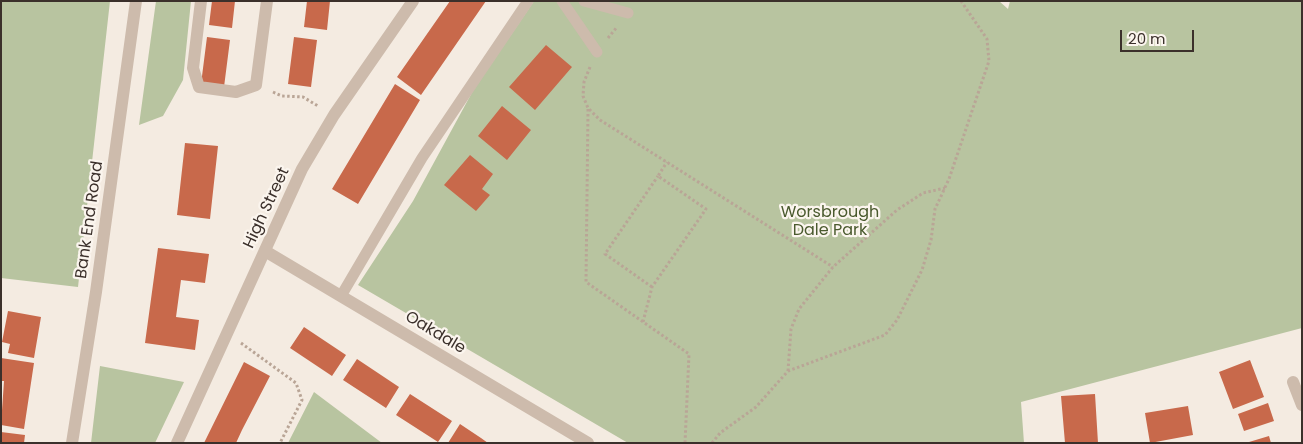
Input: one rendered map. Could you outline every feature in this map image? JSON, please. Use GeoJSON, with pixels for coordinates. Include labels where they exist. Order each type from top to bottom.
{"type":"FeatureCollection","features":[{"type":"Feature","properties":{"kind":"street","name":"Bank End Road"},"geometry":{"type":"LineString","coordinates":[[72,443],[96,292],[136,1]]}},
{"type":"Feature","properties":{"kind":"street"},"geometry":{"type":"LineString","coordinates":[[201,1],[193,68],[199,87],[236,92],[256,85],[267,1]]}},
{"type":"Feature","properties":{"kind":"street","name":"High Street"},"geometry":{"type":"LineString","coordinates":[[178,443],[302,169],[334,115],[412,1]]}},
{"type":"Feature","properties":{"kind":"street","name":"Oakdale"},"geometry":{"type":"LineString","coordinates":[[265,251],[588,443]]}},
{"type":"Feature","properties":{"kind":"street"},"geometry":{"type":"LineString","coordinates":[[1293,382],[1302,405]]}},
{"type":"Feature","properties":{"kind":"lane"},"geometry":{"type":"LineString","coordinates":[[342,296],[422,158],[528,1]]}},
{"type":"Feature","properties":{"kind":"lane"},"geometry":{"type":"LineString","coordinates":[[562,1],[597,52]]}},
{"type":"Feature","properties":{"kind":"lane"},"geometry":{"type":"LineString","coordinates":[[584,1],[628,12]]}},
{"type":"Feature","properties":{"kind":"path"},"geometry":{"type":"LineString","coordinates":[[712,443],[720,433],[756,407],[788,371],[885,335],[897,320],[922,270],[931,240],[935,209],[945,188],[989,61],[987,39],[961,1]]}},
{"type":"Feature","properties":{"kind":"path"},"geometry":{"type":"LineString","coordinates":[[628,12],[597,52],[584,82],[582,96],[588,108],[600,120],[833,267]]}},
{"type":"Feature","properties":{"kind":"path"},"geometry":{"type":"LineString","coordinates":[[256,85],[282,96],[303,97],[334,115]]}},
{"type":"Feature","properties":{"kind":"path"},"geometry":{"type":"LineString","coordinates":[[588,108],[586,282],[689,354],[685,443]]}},
{"type":"Feature","properties":{"kind":"path"},"geometry":{"type":"LineString","coordinates":[[652,287],[606,254],[667,162]]}},
{"type":"Feature","properties":{"kind":"path"},"geometry":{"type":"LineString","coordinates":[[643,322],[652,287],[706,209],[658,176]]}},
{"type":"Feature","properties":{"kind":"path"},"geometry":{"type":"LineString","coordinates":[[788,371],[791,329],[800,309],[833,267],[897,210],[923,193],[945,188]]}},
{"type":"Feature","properties":{"kind":"path"},"geometry":{"type":"LineString","coordinates":[[228,334],[296,383],[302,400],[280,443]]}},
{"type":"Feature","properties":{"kind":"green space"},"geometry":{"type":"Polygon","coordinates":[[[1,1],[110,1],[78,287],[1,278],[1,1]]]}},
{"type":"Feature","properties":{"kind":"green space"},"geometry":{"type":"Polygon","coordinates":[[[156,1],[191,1],[183,80],[163,116],[139,125],[156,1]]]}},
{"type":"Feature","properties":{"kind":"green space","name":"Worsbrough Dale Park"},"geometry":{"type":"Polygon","coordinates":[[[534,1],[999,1],[1008,9],[1010,1],[1302,1],[1302,328],[1021,402],[1024,443],[628,443],[358,285],[413,201],[475,87],[534,1]]]}},
{"type":"Feature","properties":{"kind":"green space"},"geometry":{"type":"Polygon","coordinates":[[[100,366],[184,382],[155,443],[91,443],[100,366]]]}},
{"type":"Feature","properties":{"kind":"green space"},"geometry":{"type":"Polygon","coordinates":[[[314,392],[382,443],[288,443],[314,392]]]}},
{"type":"Feature","properties":{"kind":"building"},"geometry":{"type":"Polygon","coordinates":[[[212,1],[235,1],[232,28],[209,25],[212,1]]]}},
{"type":"Feature","properties":{"kind":"building"},"geometry":{"type":"Polygon","coordinates":[[[307,1],[330,1],[327,30],[304,27],[307,1]]]}},
{"type":"Feature","properties":{"kind":"building"},"geometry":{"type":"Polygon","coordinates":[[[450,1],[486,1],[421,95],[397,77],[450,1]]]}},
{"type":"Feature","properties":{"kind":"building"},"geometry":{"type":"Polygon","coordinates":[[[207,37],[230,40],[224,87],[201,84],[207,37]]]}},
{"type":"Feature","properties":{"kind":"building"},"geometry":{"type":"Polygon","coordinates":[[[294,37],[317,40],[311,87],[288,84],[294,37]]]}},
{"type":"Feature","properties":{"kind":"building"},"geometry":{"type":"Polygon","coordinates":[[[546,45],[572,67],[535,110],[509,87],[546,45]]]}},
{"type":"Feature","properties":{"kind":"building"},"geometry":{"type":"Polygon","coordinates":[[[395,84],[420,100],[358,204],[332,189],[395,84]]]}},
{"type":"Feature","properties":{"kind":"building"},"geometry":{"type":"Polygon","coordinates":[[[502,106],[531,130],[507,160],[478,136],[502,106]]]}},
{"type":"Feature","properties":{"kind":"building"},"geometry":{"type":"Polygon","coordinates":[[[185,143],[218,146],[210,219],[177,215],[185,143]]]}},
{"type":"Feature","properties":{"kind":"building"},"geometry":{"type":"Polygon","coordinates":[[[470,155],[493,174],[482,189],[490,195],[476,211],[444,185],[470,155]]]}},
{"type":"Feature","properties":{"kind":"building"},"geometry":{"type":"Polygon","coordinates":[[[158,248],[209,254],[205,283],[181,280],[176,317],[199,320],[195,350],[145,343],[158,248]]]}},
{"type":"Feature","properties":{"kind":"building"},"geometry":{"type":"Polygon","coordinates":[[[8,311],[41,317],[34,358],[8,353],[10,344],[2,342],[8,311]]]}},
{"type":"Feature","properties":{"kind":"building"},"geometry":{"type":"Polygon","coordinates":[[[304,327],[346,355],[332,376],[290,348],[304,327]]]}},
{"type":"Feature","properties":{"kind":"building"},"geometry":{"type":"Polygon","coordinates":[[[1,358],[34,363],[24,429],[1,425],[4,381],[1,381],[1,358]]]}},
{"type":"Feature","properties":{"kind":"building"},"geometry":{"type":"Polygon","coordinates":[[[357,359],[399,387],[386,408],[343,380],[357,359]]]}},
{"type":"Feature","properties":{"kind":"building"},"geometry":{"type":"Polygon","coordinates":[[[1250,360],[1264,397],[1233,409],[1219,372],[1250,360]]]}},
{"type":"Feature","properties":{"kind":"building"},"geometry":{"type":"Polygon","coordinates":[[[244,362],[270,376],[236,443],[204,443],[244,362]]]}},
{"type":"Feature","properties":{"kind":"building"},"geometry":{"type":"Polygon","coordinates":[[[410,394],[452,421],[438,442],[396,415],[410,394]]]}},
{"type":"Feature","properties":{"kind":"building"},"geometry":{"type":"Polygon","coordinates":[[[1095,394],[1098,443],[1065,443],[1061,396],[1095,394]]]}},
{"type":"Feature","properties":{"kind":"building"},"geometry":{"type":"Polygon","coordinates":[[[1268,403],[1274,421],[1244,431],[1238,414],[1268,403]]]}},
{"type":"Feature","properties":{"kind":"building"},"geometry":{"type":"Polygon","coordinates":[[[1188,406],[1193,435],[1150,443],[1145,413],[1188,406]]]}},
{"type":"Feature","properties":{"kind":"building"},"geometry":{"type":"Polygon","coordinates":[[[460,424],[481,438],[488,443],[448,443],[460,424]]]}},
{"type":"Feature","properties":{"kind":"building"},"geometry":{"type":"Polygon","coordinates":[[[1,432],[25,435],[24,443],[1,443],[1,432]]]}},
{"type":"Feature","properties":{"kind":"building"},"geometry":{"type":"Polygon","coordinates":[[[1269,436],[1271,443],[1249,443],[1249,442],[1269,436]]]}}]}
